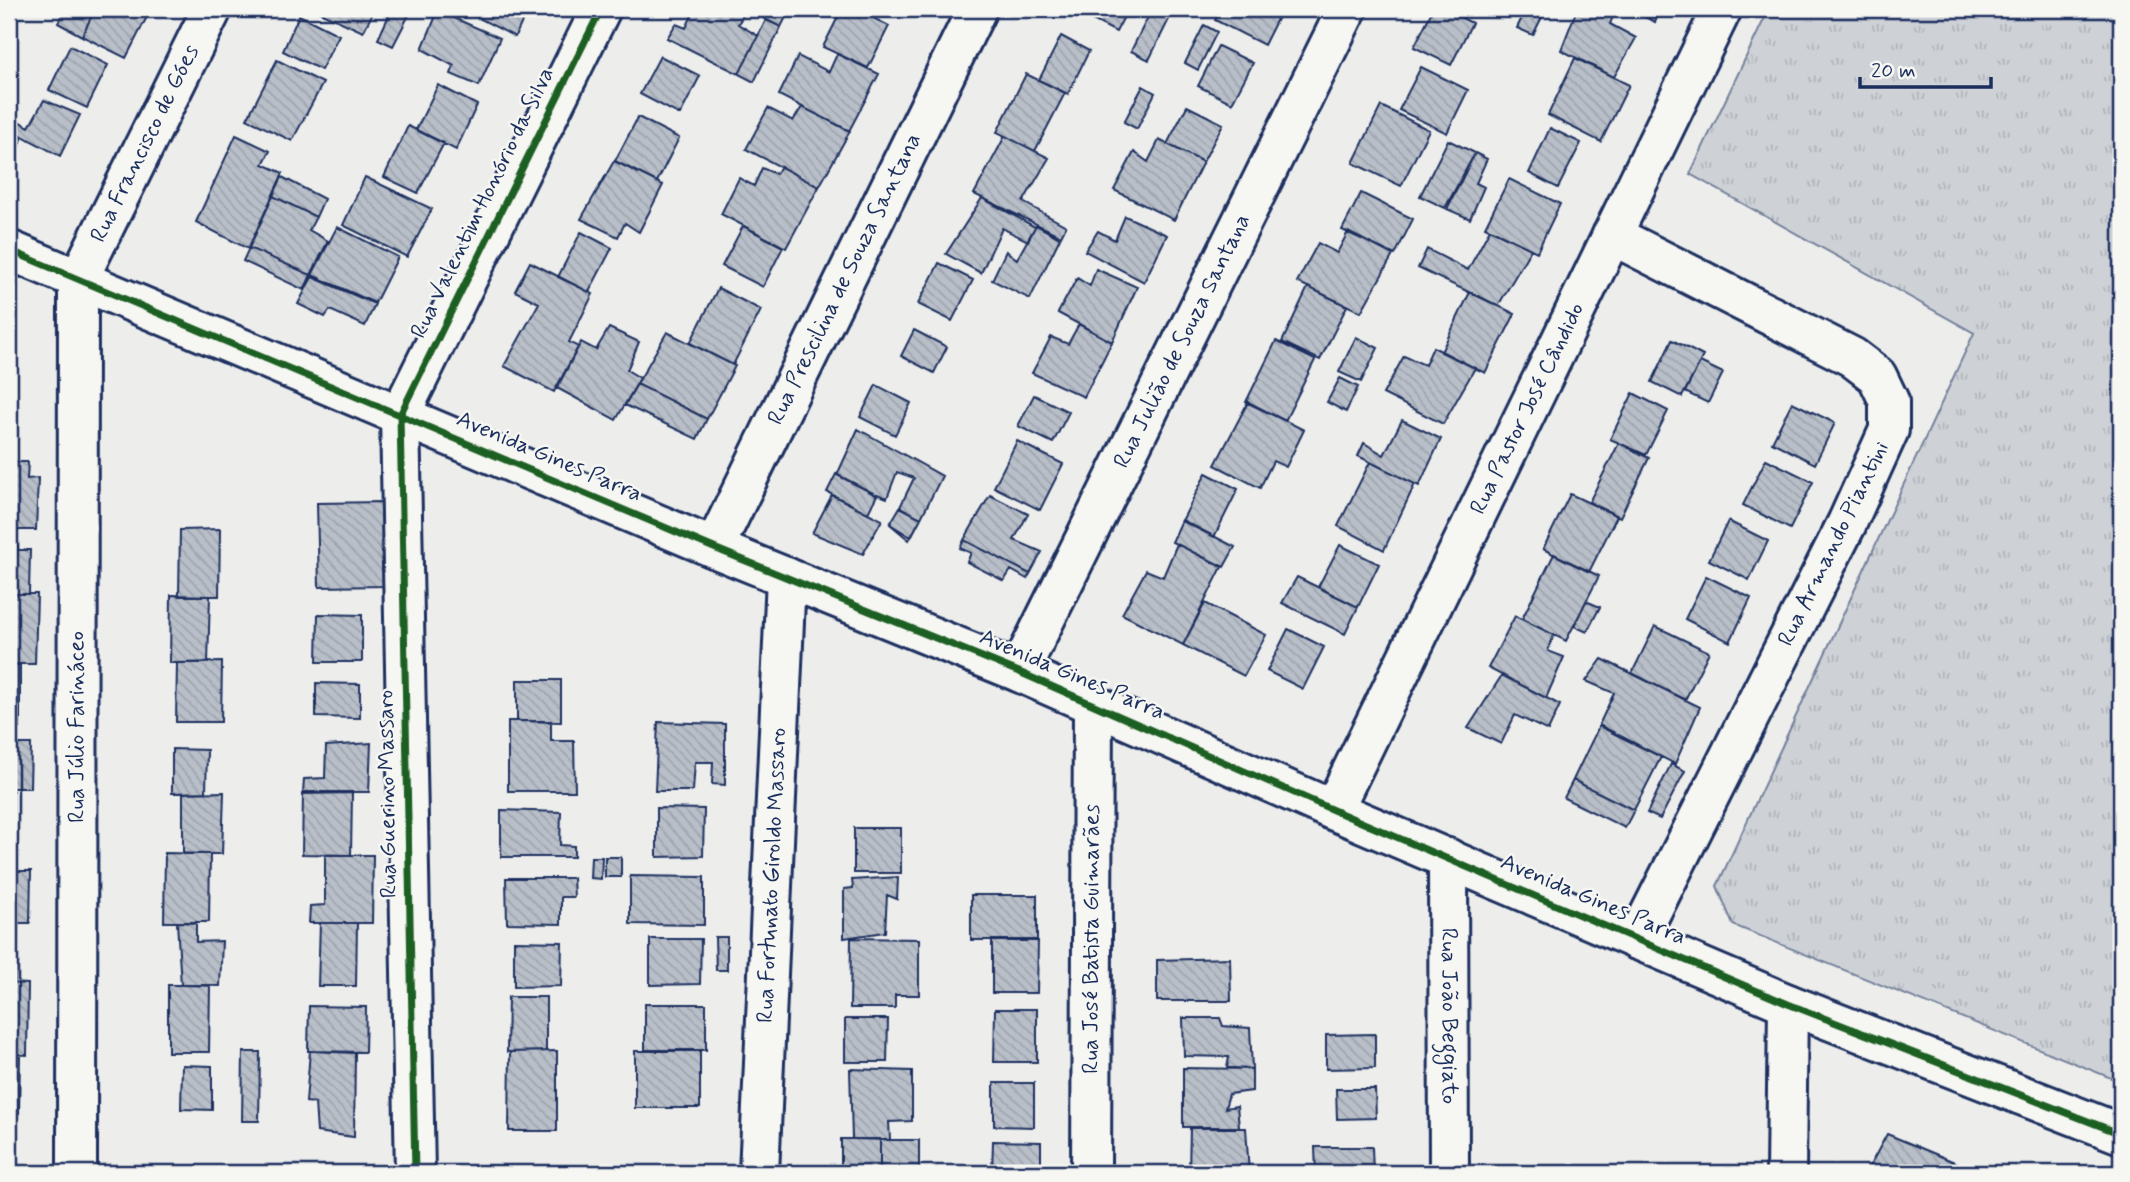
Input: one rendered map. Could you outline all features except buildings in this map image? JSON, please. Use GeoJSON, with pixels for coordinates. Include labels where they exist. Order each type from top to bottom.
{"type":"FeatureCollection","features":[{"type":"Feature","properties":{"kind":"street","name":"Rua Francisco de Góes"},"geometry":{"type":"LineString","coordinates":[[78,280],[212,9]]}},
{"type":"Feature","properties":{"kind":"street","name":"Rua Valentim Honório da Silva"},"geometry":{"type":"LineString","coordinates":[[400,415],[601,9]]}},
{"type":"Feature","properties":{"kind":"street","name":"Rua Prescilina de Souza Santana"},"geometry":{"type":"LineString","coordinates":[[714,548],[977,9]]}},
{"type":"Feature","properties":{"kind":"street","name":"Rua Julião de Souza Santana"},"geometry":{"type":"LineString","coordinates":[[1019,672],[1347,9]]}},
{"type":"Feature","properties":{"kind":"street","name":"Rua Pastor José Cândido"},"geometry":{"type":"LineString","coordinates":[[1333,810],[1722,9]]}},
{"type":"Feature","properties":{"kind":"street","name":"Rua Armando Piantini"},"geometry":{"type":"LineString","coordinates":[[1612,235],[1852,357],[1877,376],[1889,401],[1889,430],[1847,523],[1637,940]]}},
{"type":"Feature","properties":{"kind":"street","name":"Avenida Gines Parra"},"geometry":{"type":"LineString","coordinates":[[9,250],[714,548],[1019,672],[1333,810],[1788,1004],[2121,1134]]}},
{"type":"Feature","properties":{"kind":"street","name":"Rua Júlio Farináceo"},"geometry":{"type":"LineString","coordinates":[[77,1173],[78,280]]}},
{"type":"Feature","properties":{"kind":"street","name":"Rua Guerino Massaro"},"geometry":{"type":"LineString","coordinates":[[400,415],[415,1173]]}},
{"type":"Feature","properties":{"kind":"street","name":"Rua Fortunato Giroldo Massaro"},"geometry":{"type":"LineString","coordinates":[[759,1173],[786,577]]}},
{"type":"Feature","properties":{"kind":"street","name":"Rua José Batista Guimarães"},"geometry":{"type":"LineString","coordinates":[[1091,1173],[1093,705]]}},
{"type":"Feature","properties":{"kind":"street","name":"Rua João Beggiato"},"geometry":{"type":"LineString","coordinates":[[1448,858],[1450,1173]]}},
{"type":"Feature","properties":{"kind":"street"},"geometry":{"type":"LineString","coordinates":[[1786,1173],[1788,1004]]}},
{"type":"Feature","properties":{"kind":"green space"},"geometry":{"type":"Polygon","coordinates":[[[1769,9],[2121,9],[2121,1082],[1733,925],[1717,886],[1974,333],[1690,174],[1769,9]]]}},
{"type":"Feature","properties":{"kind":"cycle path"},"geometry":{"type":"LineString","coordinates":[[415,1173],[400,415],[601,9]]}},
{"type":"Feature","properties":{"kind":"cycle path"},"geometry":{"type":"LineString","coordinates":[[9,250],[714,548],[1019,672],[1333,810],[1788,1004],[2121,1134]]}}]}
